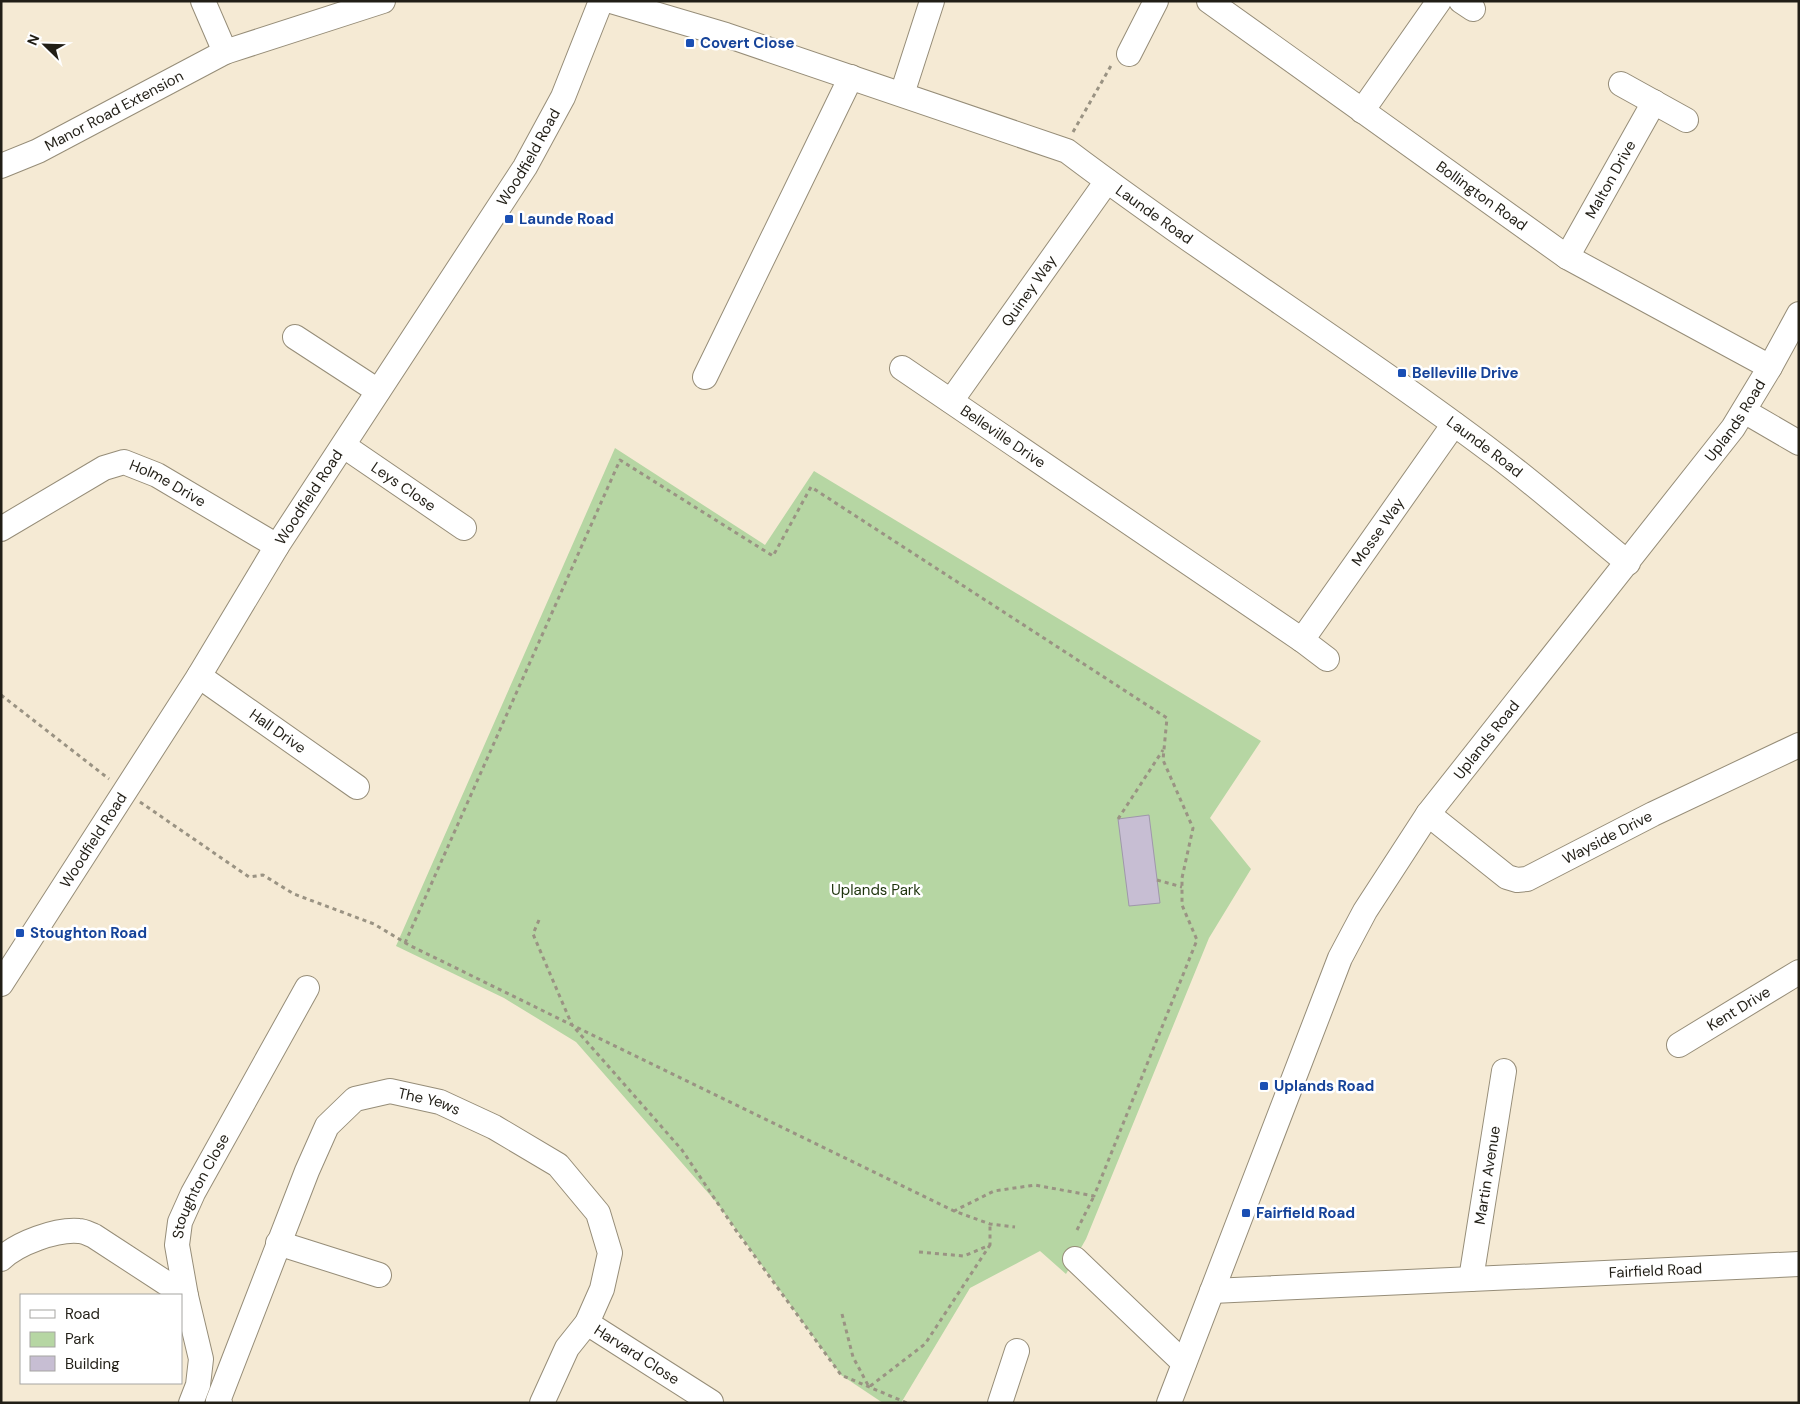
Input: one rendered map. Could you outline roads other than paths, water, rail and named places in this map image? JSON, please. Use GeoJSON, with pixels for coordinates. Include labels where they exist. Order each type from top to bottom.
{"type":"FeatureCollection","features":[{"type":"Feature","properties":{"kind":"street"},"geometry":{"type":"LineString","coordinates":[[203,1],[225,52],[383,1]]}},
{"type":"Feature","properties":{"kind":"street","name":"Woodfield Road"},"geometry":{"type":"LineString","coordinates":[[1,984],[199,676],[278,546],[525,167],[563,97],[601,1]]}},
{"type":"Feature","properties":{"kind":"street","name":"Launde Road"},"geometry":{"type":"LineString","coordinates":[[611,1],[726,35],[1067,151],[1498,456],[1628,563]]}},
{"type":"Feature","properties":{"kind":"street"},"geometry":{"type":"LineString","coordinates":[[902,94],[932,1]]}},
{"type":"Feature","properties":{"kind":"street"},"geometry":{"type":"LineString","coordinates":[[1129,54],[1156,1]]}},
{"type":"Feature","properties":{"kind":"street","name":"Bollington Road"},"geometry":{"type":"LineString","coordinates":[[1209,1],[1567,258],[1770,367]]}},
{"type":"Feature","properties":{"kind":"street"},"geometry":{"type":"LineString","coordinates":[[1362,111],[1439,1]]}},
{"type":"Feature","properties":{"kind":"street","name":"Manor Road Extension"},"geometry":{"type":"LineString","coordinates":[[1,166],[38,151],[225,52]]}},
{"type":"Feature","properties":{"kind":"street"},"geometry":{"type":"LineString","coordinates":[[704,377],[851,77]]}},
{"type":"Feature","properties":{"kind":"street"},"geometry":{"type":"LineString","coordinates":[[1621,84],[1686,120]]}},
{"type":"Feature","properties":{"kind":"street","name":"Malton Drive"},"geometry":{"type":"LineString","coordinates":[[1567,258],[1654,102]]}},
{"type":"Feature","properties":{"kind":"street","name":"Quiney Way"},"geometry":{"type":"LineString","coordinates":[[951,401],[1107,181]]}},
{"type":"Feature","properties":{"kind":"street","name":"Uplands Road"},"geometry":{"type":"LineString","coordinates":[[1169,1403],[1340,958],[1365,912],[1428,814],[1721,444],[1744,412],[1799,314]]}},
{"type":"Feature","properties":{"kind":"street"},"geometry":{"type":"LineString","coordinates":[[295,337],[378,391]]}},
{"type":"Feature","properties":{"kind":"street","name":"Belleville Drive"},"geometry":{"type":"LineString","coordinates":[[902,368],[1302,640],[1327,659]]}},
{"type":"Feature","properties":{"kind":"street"},"geometry":{"type":"LineString","coordinates":[[1744,412],[1799,443]]}},
{"type":"Feature","properties":{"kind":"street","name":"Mosse Way"},"geometry":{"type":"LineString","coordinates":[[1302,640],[1454,424]]}},
{"type":"Feature","properties":{"kind":"street","name":"Leys Close"},"geometry":{"type":"LineString","coordinates":[[344,446],[464,528]]}},
{"type":"Feature","properties":{"kind":"street","name":"Holme Drive"},"geometry":{"type":"LineString","coordinates":[[1,529],[104,468],[124,462],[157,475],[278,546]]}},
{"type":"Feature","properties":{"kind":"street","name":"Hall Drive"},"geometry":{"type":"LineString","coordinates":[[199,676],[358,787]]}},
{"type":"Feature","properties":{"kind":"street","name":"Wayside Drive"},"geometry":{"type":"LineString","coordinates":[[1428,814],[1507,877],[1517,880],[1527,879],[1654,814],[1799,745]]}},
{"type":"Feature","properties":{"kind":"street","name":"Kent Drive"},"geometry":{"type":"LineString","coordinates":[[1679,1045],[1799,972]]}},
{"type":"Feature","properties":{"kind":"street","name":"Stoughton Close"},"geometry":{"type":"LineString","coordinates":[[192,1403],[198,1386],[201,1359],[186,1296],[177,1245],[180,1222],[193,1193],[307,988]]}},
{"type":"Feature","properties":{"kind":"street","name":"Martin Avenue"},"geometry":{"type":"LineString","coordinates":[[1471,1279],[1504,1071]]}},
{"type":"Feature","properties":{"kind":"street","name":"The Yews"},"geometry":{"type":"LineString","coordinates":[[220,1403],[218,1401],[278,1243],[327,1126],[355,1099],[390,1091],[440,1102],[494,1127],[558,1165],[598,1213],[610,1253],[602,1289],[587,1323],[567,1348],[542,1403]]}},
{"type":"Feature","properties":{"kind":"street"},"geometry":{"type":"LineString","coordinates":[[1,1258],[44,1236],[66,1231],[81,1231],[94,1236],[186,1296]]}},
{"type":"Feature","properties":{"kind":"street"},"geometry":{"type":"LineString","coordinates":[[278,1243],[379,1275]]}},
{"type":"Feature","properties":{"kind":"street"},"geometry":{"type":"LineString","coordinates":[[1075,1259],[1184,1363]]}},
{"type":"Feature","properties":{"kind":"street","name":"Fairfield Road"},"geometry":{"type":"LineString","coordinates":[[1212,1291],[1799,1264]]}},
{"type":"Feature","properties":{"kind":"street","name":"Harvard Close"},"geometry":{"type":"LineString","coordinates":[[587,1323],[711,1402]]}},
{"type":"Feature","properties":{"kind":"street"},"geometry":{"type":"LineString","coordinates":[[1000,1403],[1017,1351]]}},
{"type":"Feature","properties":{"kind":"place","name":"Covert Close"},"geometry":{"type":"Point","coordinates":[690,43]}},
{"type":"Feature","properties":{"kind":"place","name":"Launde Road"},"geometry":{"type":"Point","coordinates":[509,219]}},
{"type":"Feature","properties":{"kind":"place","name":"Belleville Drive"},"geometry":{"type":"Point","coordinates":[1402,373]}},
{"type":"Feature","properties":{"kind":"place","name":"Stoughton Road"},"geometry":{"type":"Point","coordinates":[20,933]}},
{"type":"Feature","properties":{"kind":"place","name":"Uplands Road"},"geometry":{"type":"Point","coordinates":[1264,1086]}},
{"type":"Feature","properties":{"kind":"place","name":"Fairfield Road"},"geometry":{"type":"Point","coordinates":[1246,1213]}},
{"type":"Feature","properties":{"kind":"park label","name":"Uplands Park"},"geometry":{"type":"Point","coordinates":[876,890]}}]}
